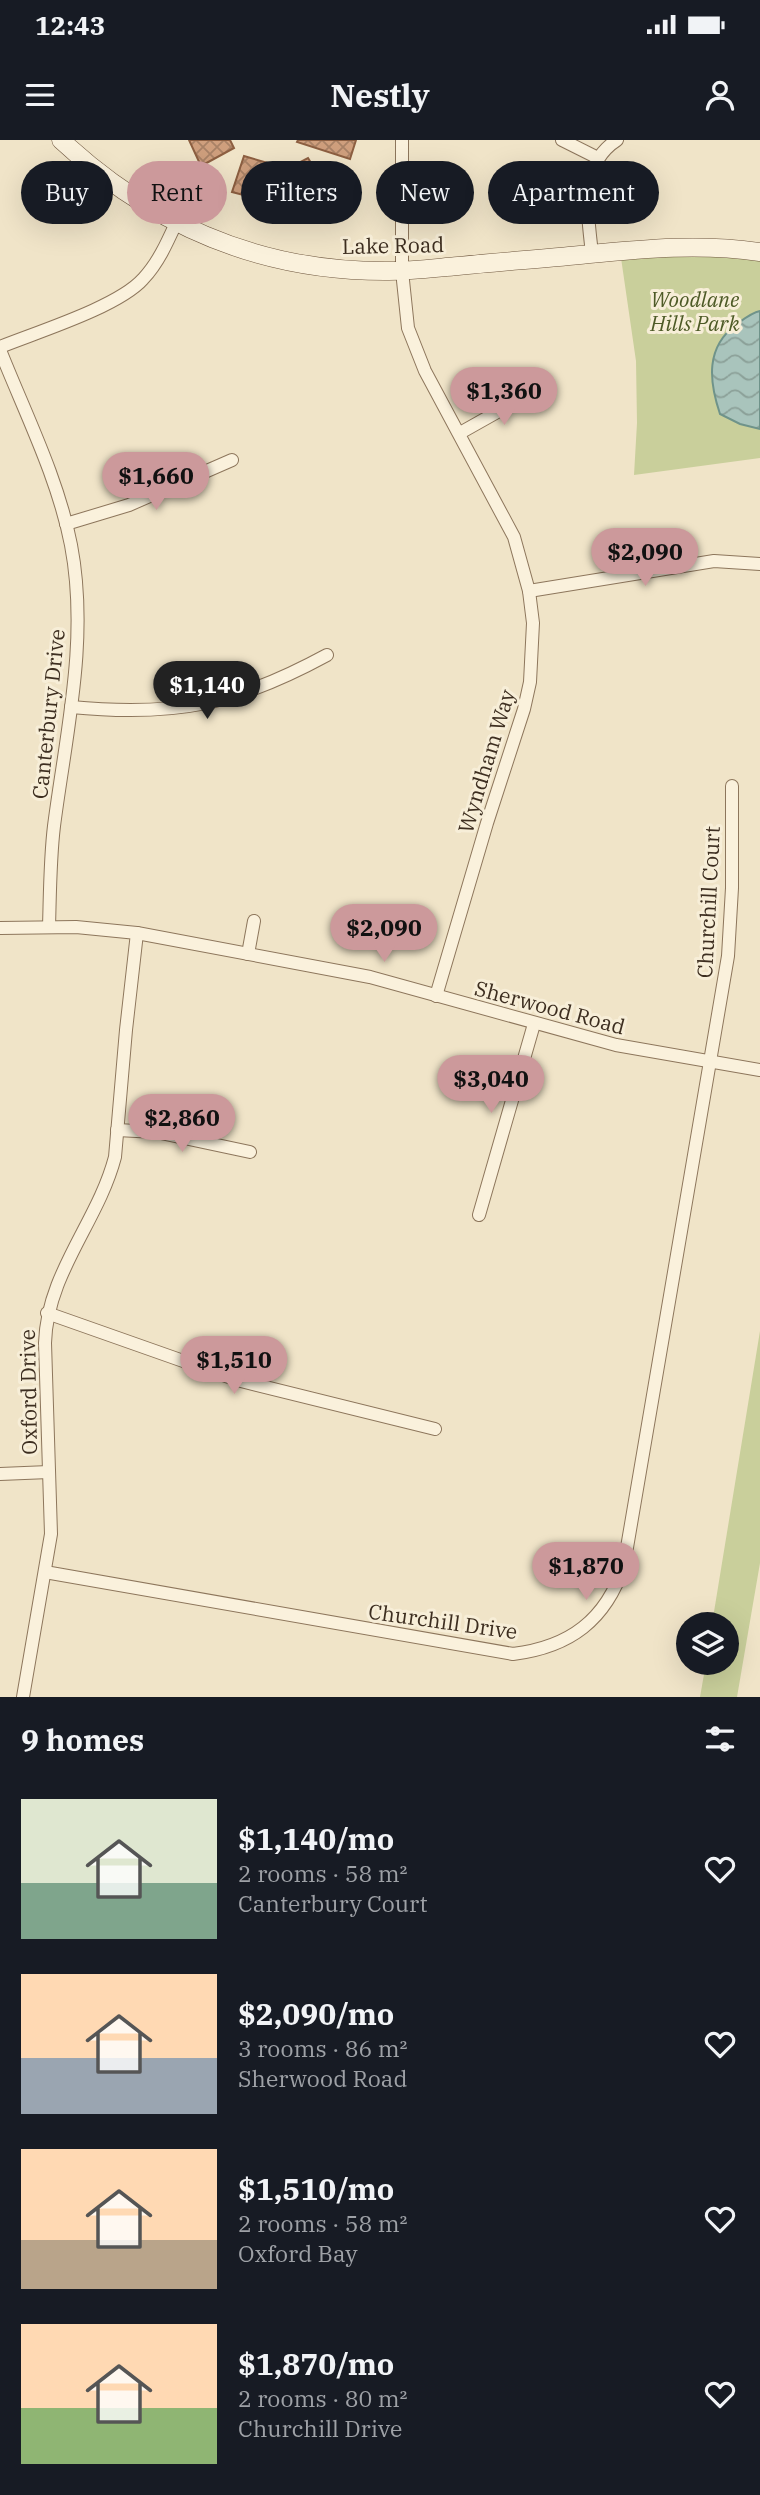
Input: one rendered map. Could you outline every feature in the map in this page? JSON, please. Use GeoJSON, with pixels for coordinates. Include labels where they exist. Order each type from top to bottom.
{"type":"FeatureCollection","features":[{"type":"Feature","properties":{"kind":"street","name":"Lake Road"},"geometry":{"type":"LineString","coordinates":[[61,140],[127,194]]}},
{"type":"Feature","properties":{"kind":"street","name":"Wyndham Way"},"geometry":{"type":"LineString","coordinates":[[402,140],[402,271],[408,328],[416,351],[514,537],[529,591],[533,623],[532,654],[524,709],[490,812],[436,996]]}},
{"type":"Feature","properties":{"kind":"street"},"geometry":{"type":"LineString","coordinates":[[562,140],[598,158]]}},
{"type":"Feature","properties":{"kind":"street"},"geometry":{"type":"LineString","coordinates":[[592,254],[588,184],[598,158],[617,140]]}},
{"type":"Feature","properties":{"kind":"street"},"geometry":{"type":"LineString","coordinates":[[0,349],[124,295],[141,282],[154,266],[175,224]]}},
{"type":"Feature","properties":{"kind":"street","name":"Lake Road"},"geometry":{"type":"LineString","coordinates":[[178,224],[237,248],[293,263],[351,270],[402,271],[702,246],[760,252]]}},
{"type":"Feature","properties":{"kind":"street","name":"Canterbury Drive"},"geometry":{"type":"LineString","coordinates":[[0,349],[66,524],[78,609],[76,674],[54,827],[49,927]]}},
{"type":"Feature","properties":{"kind":"street"},"geometry":{"type":"LineString","coordinates":[[460,432],[531,393]]}},
{"type":"Feature","properties":{"kind":"street"},"geometry":{"type":"LineString","coordinates":[[66,524],[129,505],[232,460]]}},
{"type":"Feature","properties":{"kind":"street"},"geometry":{"type":"LineString","coordinates":[[529,591],[714,561],[760,564]]}},
{"type":"Feature","properties":{"kind":"street"},"geometry":{"type":"LineString","coordinates":[[71,707],[134,711],[170,710],[201,705],[262,688],[327,655]]}},
{"type":"Feature","properties":{"kind":"street","name":"Churchill Court"},"geometry":{"type":"LineString","coordinates":[[711,1062],[728,956],[733,786]]}},
{"type":"Feature","properties":{"kind":"street"},"geometry":{"type":"LineString","coordinates":[[248,954],[254,921]]}},
{"type":"Feature","properties":{"kind":"street","name":"Sherwood Road"},"geometry":{"type":"LineString","coordinates":[[0,928],[49,927],[137,933],[370,977],[616,1045],[760,1070]]}},
{"type":"Feature","properties":{"kind":"street","name":"Oxford Drive"},"geometry":{"type":"LineString","coordinates":[[23,1697],[51,1534],[45,1343],[47,1313],[58,1280],[110,1177],[115,1157],[137,933]]}},
{"type":"Feature","properties":{"kind":"street"},"geometry":{"type":"LineString","coordinates":[[479,1215],[534,1024]]}},
{"type":"Feature","properties":{"kind":"street","name":"Churchill Drive"},"geometry":{"type":"LineString","coordinates":[[45,1572],[513,1654],[552,1646],[569,1639],[585,1627],[612,1596],[624,1565],[711,1062]]}},
{"type":"Feature","properties":{"kind":"street"},"geometry":{"type":"LineString","coordinates":[[117,1129],[156,1132],[250,1152]]}},
{"type":"Feature","properties":{"kind":"street"},"geometry":{"type":"LineString","coordinates":[[47,1313],[237,1380],[435,1429]]}},
{"type":"Feature","properties":{"kind":"street"},"geometry":{"type":"LineString","coordinates":[[0,1475],[49,1472]]}},
{"type":"Feature","properties":{"kind":"green space","name":"Woodlane Hills Park"},"geometry":{"type":"Polygon","coordinates":[[[620,251],[760,252],[760,458],[634,475],[636,361],[620,251]]]}},
{"type":"Feature","properties":{"kind":"green space"},"geometry":{"type":"Polygon","coordinates":[[[760,1331],[760,1563],[737,1697],[700,1697],[704,1675],[739,1675],[739,1612],[714,1612],[760,1331]]]}},
{"type":"Feature","properties":{"kind":"water"},"geometry":{"type":"Polygon","coordinates":[[[760,311],[760,429],[740,424],[720,414],[712,365],[719,343],[727,333],[760,311]]]}},
{"type":"Feature","properties":{"kind":"building"},"geometry":{"type":"Polygon","coordinates":[[[189,140],[230,140],[234,148],[210,161],[199,161],[189,140]]]}},
{"type":"Feature","properties":{"kind":"building"},"geometry":{"type":"Polygon","coordinates":[[[356,140],[350,159],[297,142],[356,140]]]}},
{"type":"Feature","properties":{"kind":"building"},"geometry":{"type":"Polygon","coordinates":[[[244,156],[261,161],[242,161],[244,156]]]}},
{"type":"Feature","properties":{"kind":"building"},"geometry":{"type":"Polygon","coordinates":[[[241,165],[241,194],[232,192],[241,165]]]}}]}
